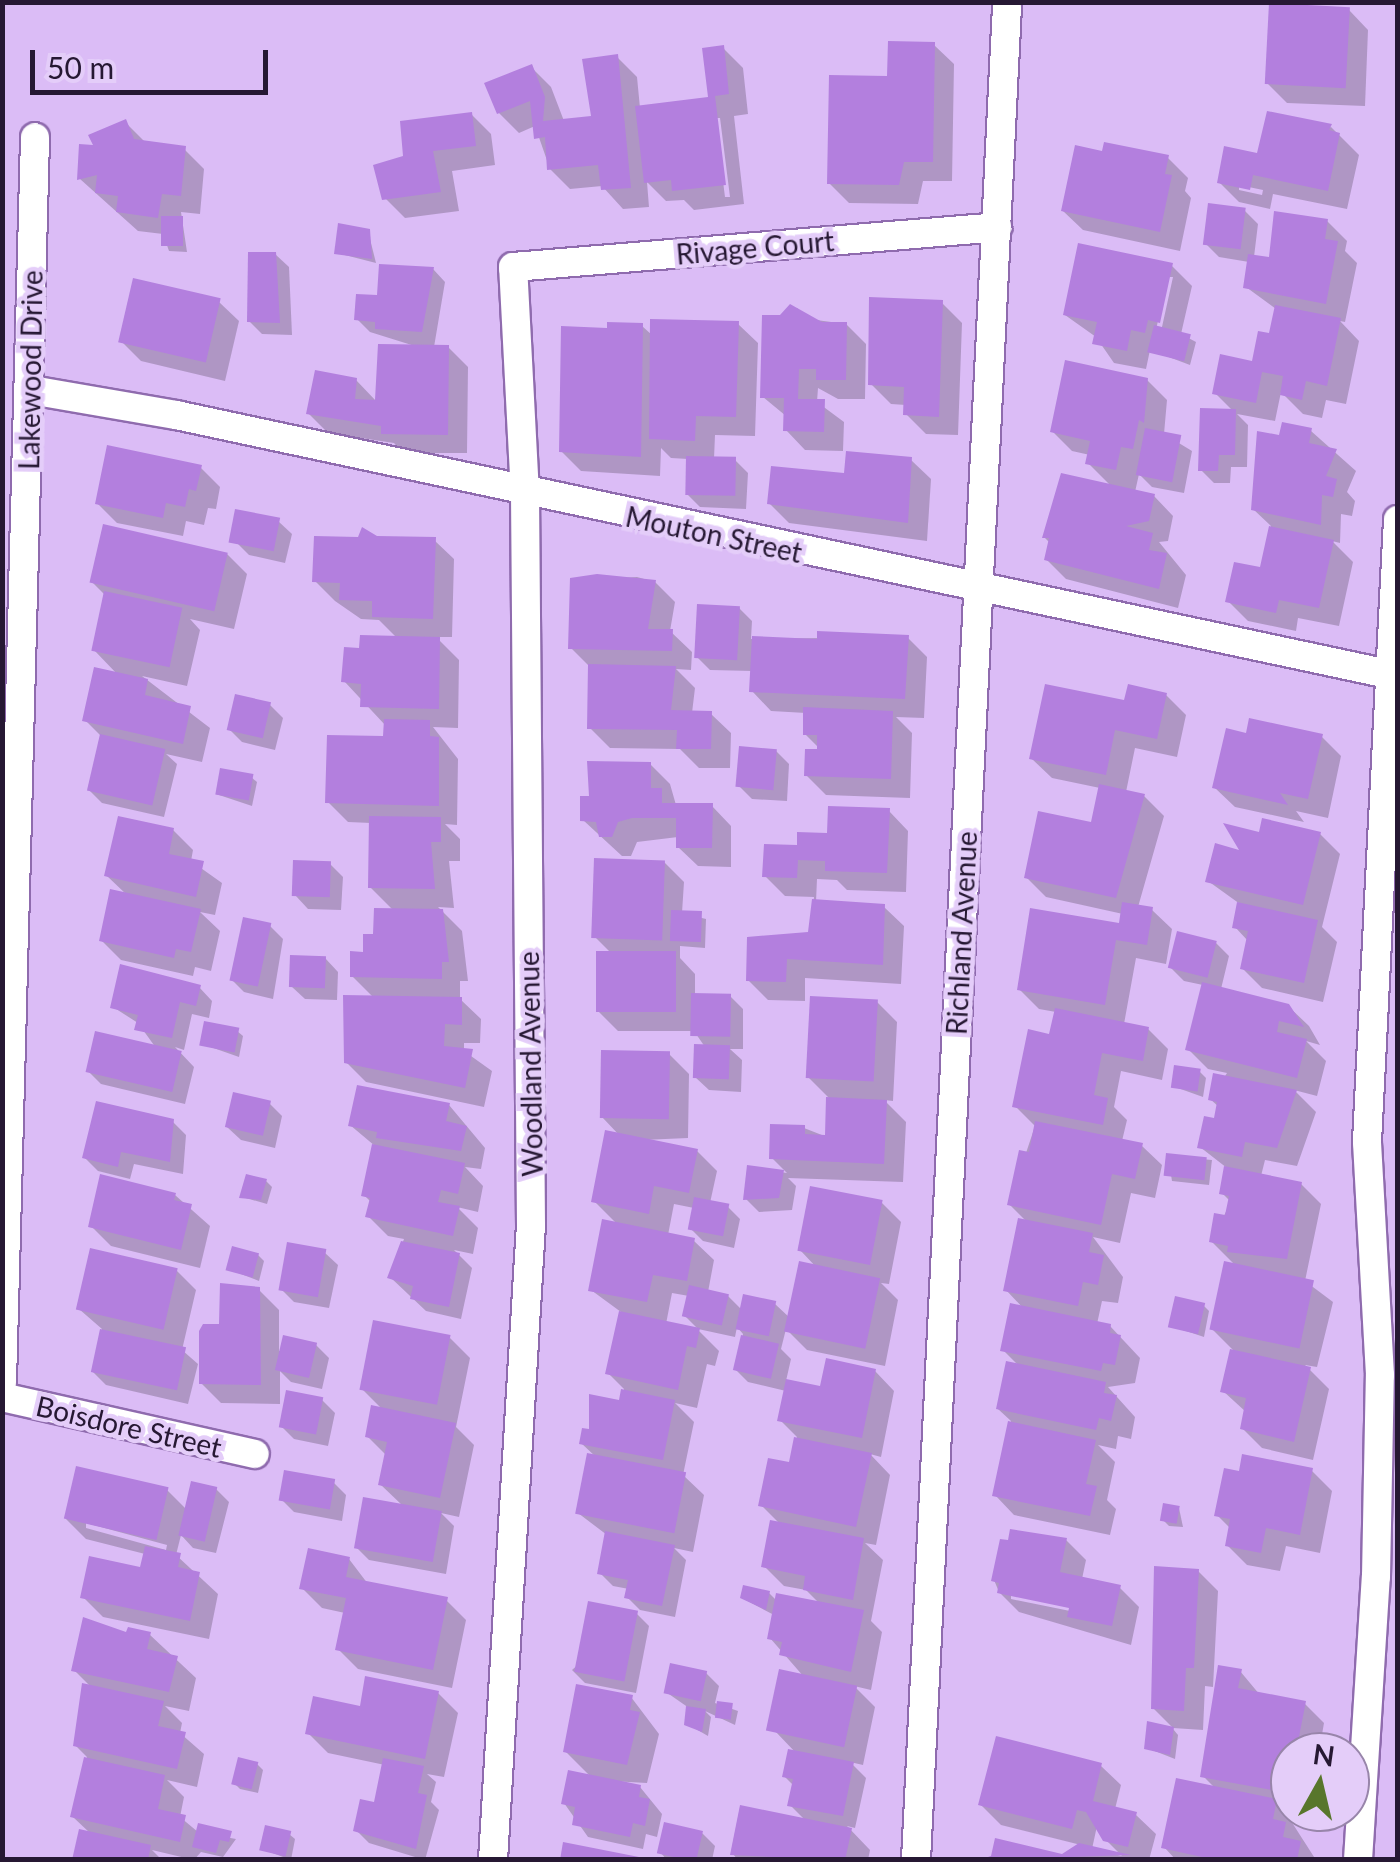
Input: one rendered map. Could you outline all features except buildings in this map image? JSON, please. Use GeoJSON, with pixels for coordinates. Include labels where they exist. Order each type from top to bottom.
{"type":"FeatureCollection","features":[{"type":"Feature","properties":{"kind":"street","name":"Richland Avenue"},"geometry":{"type":"LineString","coordinates":[[916,1860],[1007,6]]}},
{"type":"Feature","properties":{"kind":"street","name":"Lakewood Drive"},"geometry":{"type":"LineString","coordinates":[[2,1382],[34,138]]}},
{"type":"Feature","properties":{"kind":"street","name":"Rivage Court"},"geometry":{"type":"LineString","coordinates":[[513,267],[997,227]]}},
{"type":"Feature","properties":{"kind":"street","name":"Woodland Avenue"},"geometry":{"type":"LineString","coordinates":[[492,1860],[532,1226],[525,494],[513,267]]}},
{"type":"Feature","properties":{"kind":"street","name":"Mouton Street"},"geometry":{"type":"LineString","coordinates":[[30,390],[176,415],[525,494],[1394,675]]}},
{"type":"Feature","properties":{"kind":"street"},"geometry":{"type":"LineString","coordinates":[[1358,1860],[1376,1577],[1380,1375],[1367,1142],[1394,675],[1398,520]]}},
{"type":"Feature","properties":{"kind":"street","name":"Boisdore Street"},"geometry":{"type":"LineString","coordinates":[[2,1397],[255,1454]]}}]}
